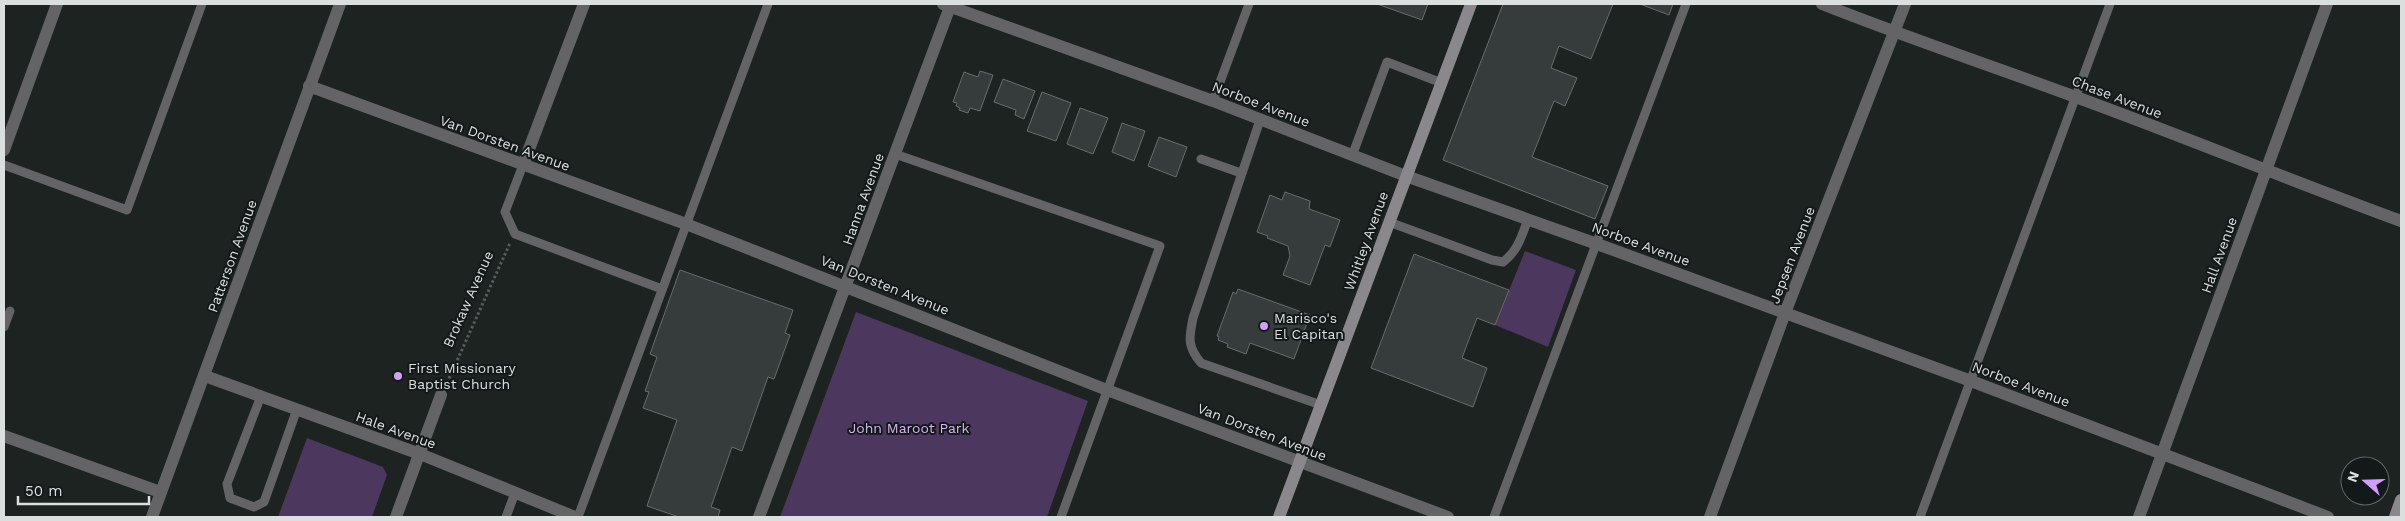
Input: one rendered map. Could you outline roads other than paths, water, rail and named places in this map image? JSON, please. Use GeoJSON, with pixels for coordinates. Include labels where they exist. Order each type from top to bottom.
{"type":"FeatureCollection","features":[{"type":"Feature","properties":{"kind":"street"},"geometry":{"type":"LineString","coordinates":[[4,150],[57,4]]}},
{"type":"Feature","properties":{"kind":"street","name":"Patterson Avenue"},"geometry":{"type":"LineString","coordinates":[[152,517],[340,4]]}},
{"type":"Feature","properties":{"kind":"street"},"geometry":{"type":"LineString","coordinates":[[523,165],[584,4]]}},
{"type":"Feature","properties":{"kind":"street","name":"Whitley Avenue"},"geometry":{"type":"LineString","coordinates":[[1279,517],[1471,4]]}},
{"type":"Feature","properties":{"kind":"street","name":"Chase Avenue"},"geometry":{"type":"LineString","coordinates":[[1822,4],[1894,33],[2074,96],[2401,221]]}},
{"type":"Feature","properties":{"kind":"street","name":"Jepsen Avenue"},"geometry":{"type":"LineString","coordinates":[[1710,517],[1785,313],[1905,4]]}},
{"type":"Feature","properties":{"kind":"street","name":"Hall Avenue"},"geometry":{"type":"LineString","coordinates":[[2139,517],[2327,4]]}},
{"type":"Feature","properties":{"kind":"street","name":"Norboe Avenue"},"geometry":{"type":"LineString","coordinates":[[948,5],[1213,102],[1406,176],[1971,381],[2328,517]]}},
{"type":"Feature","properties":{"kind":"street","name":"Hanna Avenue"},"geometry":{"type":"LineString","coordinates":[[759,517],[896,154],[948,5]]}},
{"type":"Feature","properties":{"kind":"street","name":"Van Dorsten Avenue"},"geometry":{"type":"LineString","coordinates":[[309,86],[686,224],[1107,390],[1448,517]]}},
{"type":"Feature","properties":{"kind":"street","name":"Hale Avenue"},"geometry":{"type":"LineString","coordinates":[[205,376],[420,454],[515,493],[552,513],[577,517]]}},
{"type":"Feature","properties":{"kind":"street"},"geometry":{"type":"LineString","coordinates":[[396,517],[441,395]]}},
{"type":"Feature","properties":{"kind":"street"},"geometry":{"type":"LineString","coordinates":[[4,436],[160,492]]}},
{"type":"Feature","properties":{"kind":"street"},"geometry":{"type":"LineString","coordinates":[[2395,517],[2401,500]]}},
{"type":"Feature","properties":{"kind":"lane"},"geometry":{"type":"LineString","coordinates":[[4,165],[127,210],[202,4]]}},
{"type":"Feature","properties":{"kind":"lane"},"geometry":{"type":"LineString","coordinates":[[577,517],[768,4]]}},
{"type":"Feature","properties":{"kind":"lane"},"geometry":{"type":"LineString","coordinates":[[1213,102],[1249,4]]}},
{"type":"Feature","properties":{"kind":"lane"},"geometry":{"type":"LineString","coordinates":[[1494,517],[1686,4]]}},
{"type":"Feature","properties":{"kind":"lane"},"geometry":{"type":"LineString","coordinates":[[1920,517],[2074,96],[2110,4]]}},
{"type":"Feature","properties":{"kind":"lane"},"geometry":{"type":"LineString","coordinates":[[1352,156],[1387,62],[1442,83]]}},
{"type":"Feature","properties":{"kind":"lane"},"geometry":{"type":"LineString","coordinates":[[1260,120],[1193,318],[1189,336],[1191,352],[1200,363],[1321,405]]}},
{"type":"Feature","properties":{"kind":"lane"},"geometry":{"type":"LineString","coordinates":[[896,154],[1160,246],[1061,517]]}},
{"type":"Feature","properties":{"kind":"lane"},"geometry":{"type":"LineString","coordinates":[[1201,159],[1241,173]]}},
{"type":"Feature","properties":{"kind":"lane"},"geometry":{"type":"LineString","coordinates":[[523,165],[505,212],[515,234],[662,289]]}},
{"type":"Feature","properties":{"kind":"lane"},"geometry":{"type":"LineString","coordinates":[[1389,222],[1492,260],[1503,262],[1511,256],[1517,247],[1528,219]]}},
{"type":"Feature","properties":{"kind":"lane"},"geometry":{"type":"LineString","coordinates":[[4,327],[10,311]]}},
{"type":"Feature","properties":{"kind":"lane"},"geometry":{"type":"LineString","coordinates":[[261,396],[227,484],[230,498],[254,507],[264,502],[297,409]]}},
{"type":"Feature","properties":{"kind":"lane"},"geometry":{"type":"LineString","coordinates":[[506,517],[515,493]]}},
{"type":"Feature","properties":{"kind":"place","name":"Marisco's El Capitan"},"geometry":{"type":"Point","coordinates":[1264,326]}},
{"type":"Feature","properties":{"kind":"place","name":"First Missionary Baptist Church"},"geometry":{"type":"Point","coordinates":[398,376]}},
{"type":"Feature","properties":{"kind":"park label","name":"John Maroot Park"},"geometry":{"type":"Point","coordinates":[909,428]}}]}
